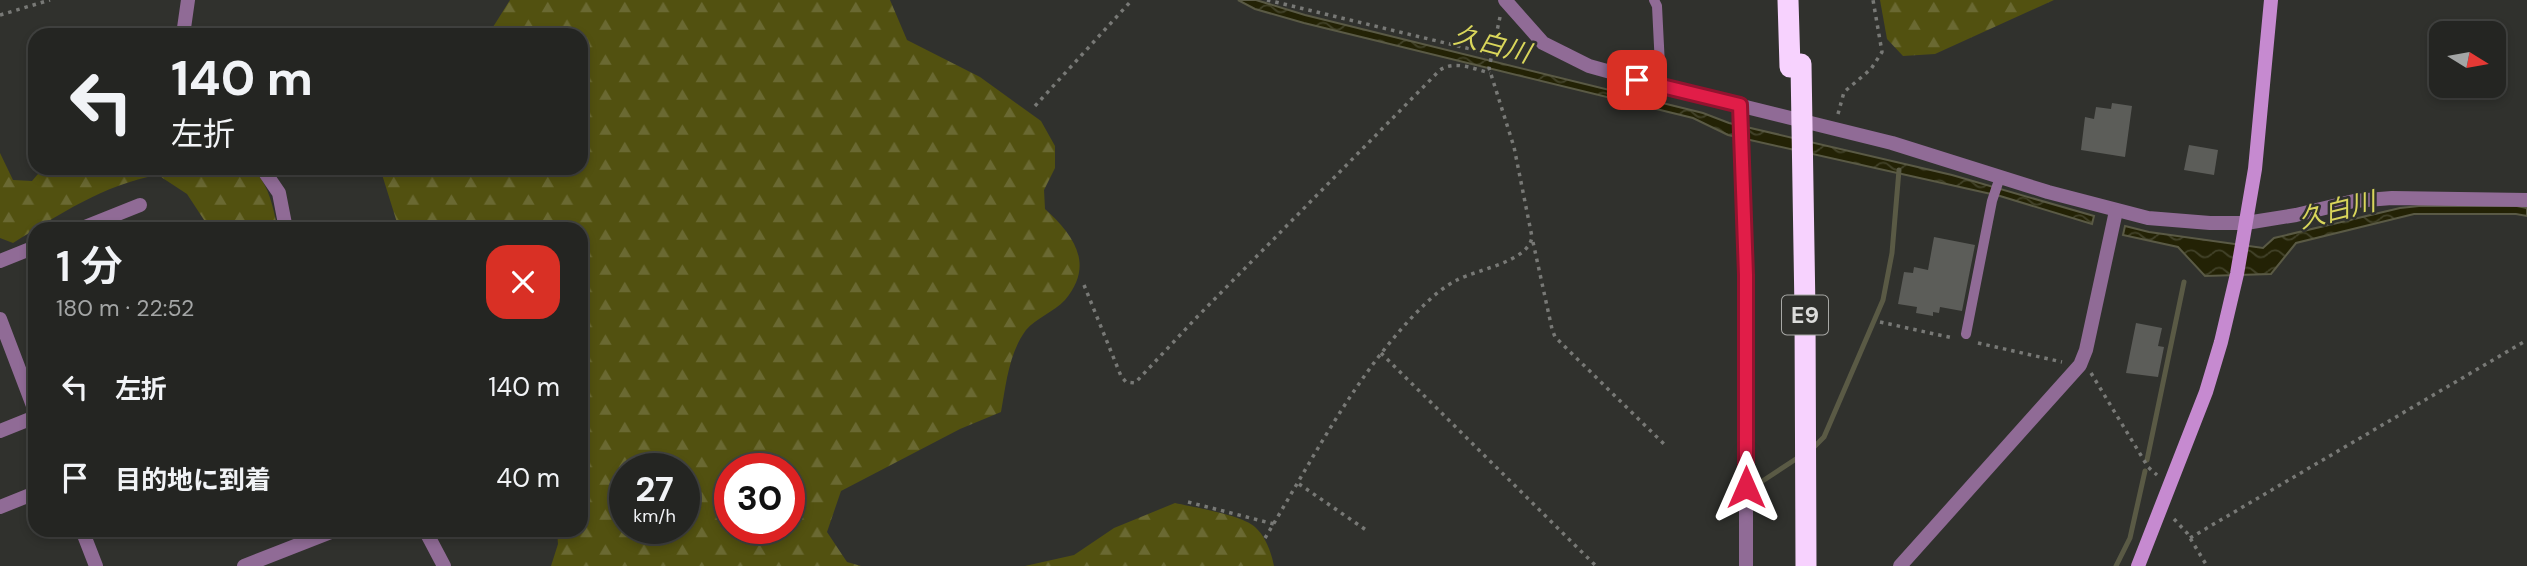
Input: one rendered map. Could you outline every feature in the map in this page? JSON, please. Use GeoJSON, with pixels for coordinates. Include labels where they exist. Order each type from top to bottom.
{"type":"FeatureCollection","features":[{"type":"Feature","properties":{"kind":"highway","name":"E9"},"geometry":{"type":"LineString","coordinates":[[1788,0],[1795,65],[1805,311],[1806,566]]}},
{"type":"Feature","properties":{"kind":"highway","name":"E9"},"geometry":{"type":"LineString","coordinates":[[1795,566],[1795,65],[1799,0]]}},
{"type":"Feature","properties":{"kind":"street"},"geometry":{"type":"LineString","coordinates":[[184,28],[188,0]]}},
{"type":"Feature","properties":{"kind":"street"},"geometry":{"type":"LineString","coordinates":[[2138,566],[2206,392],[2237,274],[2262,111],[2271,0]]}},
{"type":"Feature","properties":{"kind":"street"},"geometry":{"type":"LineString","coordinates":[[1504,6],[1543,43],[1589,66],[1892,144],[1999,179],[2148,218],[2246,223],[2296,215],[2354,201],[2392,198],[2527,200]]}},
{"type":"Feature","properties":{"kind":"street"},"geometry":{"type":"LineString","coordinates":[[1740,105],[1746,275],[1746,566]]}},
{"type":"Feature","properties":{"kind":"street"},"geometry":{"type":"LineString","coordinates":[[267,175],[279,193],[285,222]]}},
{"type":"Feature","properties":{"kind":"street"},"geometry":{"type":"LineString","coordinates":[[98,222],[140,205]]}},
{"type":"Feature","properties":{"kind":"street"},"geometry":{"type":"LineString","coordinates":[[1900,566],[2080,365],[2086,350],[2116,211]]}},
{"type":"Feature","properties":{"kind":"street"},"geometry":{"type":"LineString","coordinates":[[0,261],[28,250]]}},
{"type":"Feature","properties":{"kind":"street"},"geometry":{"type":"LineString","coordinates":[[0,319],[28,379]]}},
{"type":"Feature","properties":{"kind":"street"},"geometry":{"type":"LineString","coordinates":[[0,431],[28,421]]}},
{"type":"Feature","properties":{"kind":"street"},"geometry":{"type":"LineString","coordinates":[[0,507],[28,496]]}},
{"type":"Feature","properties":{"kind":"street"},"geometry":{"type":"LineString","coordinates":[[85,537],[96,566]]}},
{"type":"Feature","properties":{"kind":"street"},"geometry":{"type":"LineString","coordinates":[[244,566],[318,537]]}},
{"type":"Feature","properties":{"kind":"street"},"geometry":{"type":"LineString","coordinates":[[429,537],[444,566]]}},
{"type":"Feature","properties":{"kind":"lane"},"geometry":{"type":"LineString","coordinates":[[1654,0],[1657,6],[1661,86]]}},
{"type":"Feature","properties":{"kind":"lane"},"geometry":{"type":"LineString","coordinates":[[1966,339],[1992,201],[1999,179]]}},
{"type":"Feature","properties":{"kind":"path"},"geometry":{"type":"LineString","coordinates":[[0,15],[50,0]]}},
{"type":"Feature","properties":{"kind":"path"},"geometry":{"type":"LineString","coordinates":[[1035,106],[1132,0]]}},
{"type":"Feature","properties":{"kind":"path"},"geometry":{"type":"LineString","coordinates":[[1267,0],[1491,56]]}},
{"type":"Feature","properties":{"kind":"path"},"geometry":{"type":"LineString","coordinates":[[1838,114],[1844,92],[1871,69],[1882,52],[1873,0]]}},
{"type":"Feature","properties":{"kind":"path"},"geometry":{"type":"LineString","coordinates":[[1504,6],[1489,68],[1514,147],[1552,329],[1556,338],[1666,446]]}},
{"type":"Feature","properties":{"kind":"path"},"geometry":{"type":"LineString","coordinates":[[1084,285],[1121,376],[1126,382],[1135,383],[1440,70],[1445,66],[1456,65],[1490,74]]}},
{"type":"Feature","properties":{"kind":"path"},"geometry":{"type":"LineString","coordinates":[[1265,538],[1381,353],[1398,331],[1440,291],[1458,280],[1521,255],[1529,248],[1532,237]]}},
{"type":"Feature","properties":{"kind":"path"},"geometry":{"type":"LineString","coordinates":[[1880,322],[2080,365],[2096,380],[2148,467]]}},
{"type":"Feature","properties":{"kind":"path"},"geometry":{"type":"LineString","coordinates":[[2190,538],[2527,340]]}},
{"type":"Feature","properties":{"kind":"path"},"geometry":{"type":"LineString","coordinates":[[1381,353],[1596,566]]}},
{"type":"Feature","properties":{"kind":"path"},"geometry":{"type":"LineString","coordinates":[[1298,484],[1370,532]]}},
{"type":"Feature","properties":{"kind":"path"},"geometry":{"type":"LineString","coordinates":[[1188,502],[1274,524]]}},
{"type":"Feature","properties":{"kind":"path"},"geometry":{"type":"LineString","coordinates":[[2187,533],[2207,566]]}},
{"type":"Feature","properties":{"kind":"green space"},"geometry":{"type":"Polygon","coordinates":[[[510,0],[890,0],[907,40],[980,77],[1041,121],[1055,146],[1055,168],[1044,190],[1045,209],[1072,240],[1080,263],[1079,275],[1065,300],[1030,326],[1020,339],[1009,369],[1001,412],[960,429],[841,491],[827,532],[847,562],[861,566],[551,566],[558,537],[588,537],[588,222],[397,222],[382,175],[588,175],[588,28],[492,28],[510,0]]]}},
{"type":"Feature","properties":{"kind":"green space"},"geometry":{"type":"Polygon","coordinates":[[[1880,0],[2054,0],[1935,54],[1903,56],[1887,39],[1880,0]]]}},
{"type":"Feature","properties":{"kind":"green space"},"geometry":{"type":"Polygon","coordinates":[[[0,153],[13,180],[32,181],[37,175],[158,175],[100,193],[47,222],[28,222],[28,234],[13,243],[0,238],[0,153]]]}},
{"type":"Feature","properties":{"kind":"green space"},"geometry":{"type":"Polygon","coordinates":[[[158,175],[258,175],[266,187],[276,222],[205,222],[187,194],[158,175]]]}},
{"type":"Feature","properties":{"kind":"green space"},"geometry":{"type":"Polygon","coordinates":[[[1175,503],[1217,512],[1249,523],[1265,540],[1274,566],[1025,566],[1074,555],[1114,528],[1175,503]]]}},
{"type":"Feature","properties":{"kind":"water"},"geometry":{"type":"Polygon","coordinates":[[[1238,0],[1256,0],[1305,15],[1703,113],[1729,123],[1952,175],[2094,216],[2092,224],[2000,196],[1728,135],[1693,118],[1304,23],[1255,9],[1238,0]]]}},
{"type":"Feature","properties":{"kind":"water"},"geometry":{"type":"Polygon","coordinates":[[[2517,206],[2527,208],[2527,216],[2414,214],[2296,243],[2271,274],[2205,276],[2178,247],[2123,235],[2125,226],[2149,232],[2263,248],[2274,238],[2400,208],[2517,206]]]}},
{"type":"Feature","properties":{"kind":"building"},"geometry":{"type":"Polygon","coordinates":[[[2112,103],[2132,106],[2125,157],[2081,150],[2085,117],[2094,119],[2096,107],[2111,109],[2112,103]]]}},
{"type":"Feature","properties":{"kind":"building"},"geometry":{"type":"Polygon","coordinates":[[[2189,145],[2218,150],[2214,175],[2184,170],[2189,145]]]}},
{"type":"Feature","properties":{"kind":"building"},"geometry":{"type":"Polygon","coordinates":[[[1934,237],[1975,245],[1962,311],[1940,307],[1939,313],[1933,312],[1933,316],[1916,313],[1917,307],[1898,304],[1904,272],[1913,273],[1914,267],[1928,270],[1934,237]]]}},
{"type":"Feature","properties":{"kind":"building"},"geometry":{"type":"Polygon","coordinates":[[[2136,323],[2162,328],[2158,346],[2164,347],[2158,377],[2126,373],[2136,323]]]}},
{"type":"Feature","properties":{"kind":"waterway"},"geometry":{"type":"LineString","coordinates":[[1811,450],[1824,437],[1883,300],[1892,253],[1899,170]]}},
{"type":"Feature","properties":{"kind":"waterway"},"geometry":{"type":"LineString","coordinates":[[2147,460],[2184,282]]}},
{"type":"Feature","properties":{"kind":"waterway"},"geometry":{"type":"LineString","coordinates":[[1758,484],[1799,457]]}},
{"type":"Feature","properties":{"kind":"waterway"},"geometry":{"type":"LineString","coordinates":[[2116,566],[2130,538],[2145,471]]}},
{"type":"Feature","properties":{"kind":"route"},"geometry":{"type":"LineString","coordinates":[[1637,80],[1740,105],[1746,275],[1746,487]]}},
{"type":"Feature","properties":{"kind":"water label","name":"久白川"},"geometry":{"type":"Point","coordinates":[1492,44]}},
{"type":"Feature","properties":{"kind":"water label","name":"久白川"},"geometry":{"type":"Point","coordinates":[2337,210]}}]}
